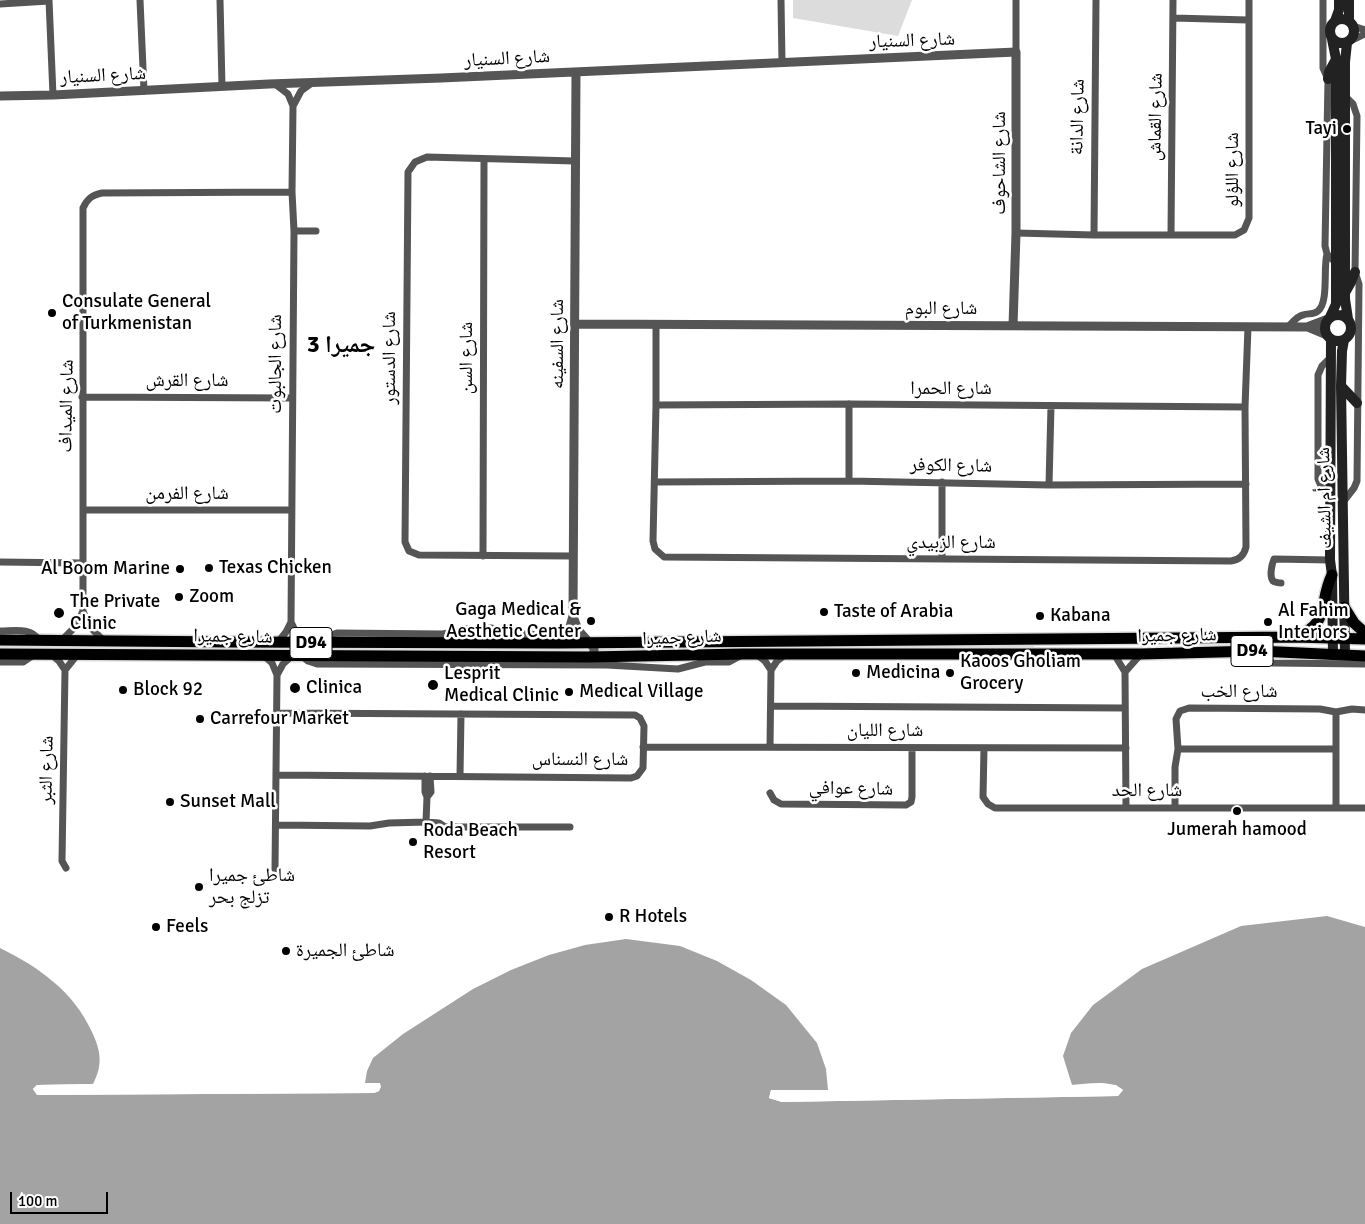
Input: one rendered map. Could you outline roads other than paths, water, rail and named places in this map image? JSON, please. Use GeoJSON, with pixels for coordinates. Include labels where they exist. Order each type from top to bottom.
{"type":"FeatureCollection","features":[{"type":"Feature","properties":{"kind":"main road"},"geometry":{"type":"LineString","coordinates":[[1339,0],[1339,10],[1329,33],[1336,59],[1336,304],[1325,328],[1329,337],[1338,341],[1344,340],[1351,331],[1345,292],[1345,55],[1354,32],[1351,23],[1349,0]]}},
{"type":"Feature","properties":{"kind":"main road"},"geometry":{"type":"LineString","coordinates":[[1335,21],[1344,19],[1351,23]]}},
{"type":"Feature","properties":{"kind":"main road"},"geometry":{"type":"LineString","coordinates":[[1332,39],[1339,44],[1349,42]]}},
{"type":"Feature","properties":{"kind":"main road"},"geometry":{"type":"LineString","coordinates":[[1328,79],[1329,72],[1336,59]]}},
{"type":"Feature","properties":{"kind":"main road"},"geometry":{"type":"LineString","coordinates":[[1345,292],[1355,272]]}},
{"type":"Feature","properties":{"kind":"main road"},"geometry":{"type":"LineString","coordinates":[[1329,318],[1338,315],[1348,320]]}},
{"type":"Feature","properties":{"kind":"main road","name":"شارع أم الشيف"},"geometry":{"type":"LineString","coordinates":[[1329,337],[1332,357],[1330,560],[1339,655]]}},
{"type":"Feature","properties":{"kind":"main road","name":"شارع أم الشيف"},"geometry":{"type":"LineString","coordinates":[[1338,638],[1344,607],[1341,386],[1344,340]]}},
{"type":"Feature","properties":{"kind":"main road"},"geometry":{"type":"LineString","coordinates":[[1341,386],[1357,403]]}},
{"type":"Feature","properties":{"kind":"main road"},"geometry":{"type":"LineString","coordinates":[[1295,637],[1310,630],[1322,616],[1327,588],[1332,575]]}},
{"type":"Feature","properties":{"kind":"main road"},"geometry":{"type":"LineString","coordinates":[[1344,607],[1354,623],[1365,632]]}},
{"type":"Feature","properties":{"kind":"main road","name":"شارع جميرا"},"geometry":{"type":"LineString","coordinates":[[0,640],[558,643],[1295,637],[1365,640]]}},
{"type":"Feature","properties":{"kind":"main road"},"geometry":{"type":"LineString","coordinates":[[621,642],[617,649],[619,654],[624,657]]}},
{"type":"Feature","properties":{"kind":"main road","name":"شارع جميرا"},"geometry":{"type":"LineString","coordinates":[[0,654],[624,657],[743,654],[1140,654],[1258,651],[1365,656]]}},
{"type":"Feature","properties":{"kind":"street"},"geometry":{"type":"LineString","coordinates":[[140,0],[144,91]]}},
{"type":"Feature","properties":{"kind":"street"},"geometry":{"type":"LineString","coordinates":[[220,0],[222,86]]}},
{"type":"Feature","properties":{"kind":"street"},"geometry":{"type":"LineString","coordinates":[[781,0],[782,62]]}},
{"type":"Feature","properties":{"kind":"street","name":"شارع الشاحوف"},"geometry":{"type":"LineString","coordinates":[[1013,326],[1016,233],[1016,0]]}},
{"type":"Feature","properties":{"kind":"street","name":"شارع الدانة"},"geometry":{"type":"LineString","coordinates":[[1094,235],[1096,0]]}},
{"type":"Feature","properties":{"kind":"street","name":"شارع القماش"},"geometry":{"type":"LineString","coordinates":[[1170,235],[1173,0]]}},
{"type":"Feature","properties":{"kind":"street","name":"شارع اللؤلو"},"geometry":{"type":"LineString","coordinates":[[1016,233],[1235,235],[1244,230],[1248,223],[1249,0]]}},
{"type":"Feature","properties":{"kind":"street"},"geometry":{"type":"LineString","coordinates":[[1288,327],[1300,316],[1316,313],[1322,307],[1324,296],[1327,254],[1325,246],[1328,79],[1323,68],[1322,0]]}},
{"type":"Feature","properties":{"kind":"street"},"geometry":{"type":"LineString","coordinates":[[0,4],[49,1],[53,95]]}},
{"type":"Feature","properties":{"kind":"street"},"geometry":{"type":"LineString","coordinates":[[1173,18],[1248,20]]}},
{"type":"Feature","properties":{"kind":"street"},"geometry":{"type":"LineString","coordinates":[[1351,23],[1365,30]]}},
{"type":"Feature","properties":{"kind":"street"},"geometry":{"type":"LineString","coordinates":[[1349,42],[1365,34]]}},
{"type":"Feature","properties":{"kind":"street","name":"شارع السنيار"},"geometry":{"type":"LineString","coordinates":[[0,96],[1016,52]]}},
{"type":"Feature","properties":{"kind":"street","name":"شارع السفينه"},"geometry":{"type":"LineString","coordinates":[[558,643],[569,630],[573,616],[576,72]]}},
{"type":"Feature","properties":{"kind":"street"},"geometry":{"type":"LineString","coordinates":[[293,106],[301,91],[314,82]]}},
{"type":"Feature","properties":{"kind":"street"},"geometry":{"type":"LineString","coordinates":[[274,84],[288,94],[293,106]]}},
{"type":"Feature","properties":{"kind":"street"},"geometry":{"type":"LineString","coordinates":[[1343,502],[1357,481],[1359,284],[1355,272],[1356,116],[1353,104],[1346,96]]}},
{"type":"Feature","properties":{"kind":"street","name":"شارع الجالبوت"},"geometry":{"type":"LineString","coordinates":[[293,106],[291,622],[301,643]]}},
{"type":"Feature","properties":{"kind":"street","name":"شارع الدستور"},"geometry":{"type":"LineString","coordinates":[[574,556],[416,555],[409,551],[405,542],[408,172],[415,162],[427,157],[575,161]]}},
{"type":"Feature","properties":{"kind":"street","name":"شارع السن"},"geometry":{"type":"LineString","coordinates":[[483,556],[484,159]]}},
{"type":"Feature","properties":{"kind":"street","name":"شارع الميداف"},"geometry":{"type":"LineString","coordinates":[[105,642],[88,626],[83,611],[82,397],[84,208],[90,197],[102,193],[292,192]]}},
{"type":"Feature","properties":{"kind":"street"},"geometry":{"type":"LineString","coordinates":[[294,231],[316,231]]}},
{"type":"Feature","properties":{"kind":"street"},"geometry":{"type":"LineString","coordinates":[[1327,254],[1337,264]]}},
{"type":"Feature","properties":{"kind":"street","name":"شارع البوم"},"geometry":{"type":"LineString","coordinates":[[575,324],[1307,327],[1329,318]]}},
{"type":"Feature","properties":{"kind":"street","name":"شارع الزبيدي"},"geometry":{"type":"LineString","coordinates":[[656,324],[653,541],[655,549],[664,557],[1235,561],[1243,556],[1246,547],[1245,407],[1248,327]]}},
{"type":"Feature","properties":{"kind":"street","name":"شارع البوم"},"geometry":{"type":"LineString","coordinates":[[1307,327],[1329,337]]}},
{"type":"Feature","properties":{"kind":"street","name":"شارع القرش"},"geometry":{"type":"LineString","coordinates":[[82,397],[292,398]]}},
{"type":"Feature","properties":{"kind":"street"},"geometry":{"type":"LineString","coordinates":[[849,404],[849,481]]}},
{"type":"Feature","properties":{"kind":"street","name":"شارع الحمرا"},"geometry":{"type":"LineString","coordinates":[[656,405],[849,404],[1245,407]]}},
{"type":"Feature","properties":{"kind":"street"},"geometry":{"type":"LineString","coordinates":[[1049,485],[1051,406]]}},
{"type":"Feature","properties":{"kind":"street","name":"شارع الكوفر"},"geometry":{"type":"LineString","coordinates":[[655,482],[849,481],[1049,485],[1246,484]]}},
{"type":"Feature","properties":{"kind":"street"},"geometry":{"type":"LineString","coordinates":[[942,482],[942,559]]}},
{"type":"Feature","properties":{"kind":"street","name":"شارع الفرمن"},"geometry":{"type":"LineString","coordinates":[[83,510],[291,510]]}},
{"type":"Feature","properties":{"kind":"street"},"geometry":{"type":"LineString","coordinates":[[1281,583],[1272,580],[1272,564],[1274,559],[1330,560]]}},
{"type":"Feature","properties":{"kind":"street"},"geometry":{"type":"LineString","coordinates":[[0,562],[82,563]]}},
{"type":"Feature","properties":{"kind":"street"},"geometry":{"type":"LineString","coordinates":[[61,641],[76,626],[83,611]]}},
{"type":"Feature","properties":{"kind":"street","name":"شارع السفينه"},"geometry":{"type":"LineString","coordinates":[[573,616],[578,630],[589,642]]}},
{"type":"Feature","properties":{"kind":"street"},"geometry":{"type":"LineString","coordinates":[[278,642],[291,622]]}},
{"type":"Feature","properties":{"kind":"street"},"geometry":{"type":"LineString","coordinates":[[0,631],[28,631],[35,634],[40,640]]}},
{"type":"Feature","properties":{"kind":"street"},"geometry":{"type":"LineString","coordinates":[[589,642],[594,650],[590,657]]}},
{"type":"Feature","properties":{"kind":"street"},"geometry":{"type":"LineString","coordinates":[[1258,651],[1266,660],[1273,663],[1365,664]]}},
{"type":"Feature","properties":{"kind":"street"},"geometry":{"type":"LineString","coordinates":[[0,662],[23,662],[35,654]]}},
{"type":"Feature","properties":{"kind":"street"},"geometry":{"type":"LineString","coordinates":[[51,654],[65,670],[79,654]]}},
{"type":"Feature","properties":{"kind":"street"},"geometry":{"type":"LineString","coordinates":[[277,674],[283,664],[297,655],[317,664],[607,666],[678,669],[705,662],[729,662],[743,654]]}},
{"type":"Feature","properties":{"kind":"street"},"geometry":{"type":"LineString","coordinates":[[756,654],[765,661],[771,670],[770,747]]}},
{"type":"Feature","properties":{"kind":"street"},"geometry":{"type":"LineString","coordinates":[[771,670],[785,654]]}},
{"type":"Feature","properties":{"kind":"street"},"geometry":{"type":"LineString","coordinates":[[1114,654],[1125,672],[1126,807]]}},
{"type":"Feature","properties":{"kind":"street"},"geometry":{"type":"LineString","coordinates":[[1125,672],[1140,654]]}},
{"type":"Feature","properties":{"kind":"street"},"geometry":{"type":"LineString","coordinates":[[262,655],[272,663],[277,674],[275,869]]}},
{"type":"Feature","properties":{"kind":"street","name":"شارع الثبر"},"geometry":{"type":"LineString","coordinates":[[65,670],[62,861],[66,868]]}},
{"type":"Feature","properties":{"kind":"street"},"geometry":{"type":"LineString","coordinates":[[771,706],[1126,708]]}},
{"type":"Feature","properties":{"kind":"street","name":"شارع الخب"},"geometry":{"type":"LineString","coordinates":[[1174,808],[1175,767],[1178,748],[1177,716],[1185,708],[1320,709],[1336,712],[1365,710]]}},
{"type":"Feature","properties":{"kind":"street"},"geometry":{"type":"LineString","coordinates":[[1336,712],[1336,807]]}},
{"type":"Feature","properties":{"kind":"street","name":"شارع النسناس"},"geometry":{"type":"LineString","coordinates":[[276,713],[635,715],[642,721],[644,726],[642,771],[637,776],[631,778],[277,775]]}},
{"type":"Feature","properties":{"kind":"street"},"geometry":{"type":"LineString","coordinates":[[460,776],[461,714]]}},
{"type":"Feature","properties":{"kind":"street","name":"شارع الليان"},"geometry":{"type":"LineString","coordinates":[[643,747],[1126,748]]}},
{"type":"Feature","properties":{"kind":"street","name":"شارع عوافي"},"geometry":{"type":"LineString","coordinates":[[770,793],[774,800],[781,804],[906,805],[911,802],[912,798],[912,748]]}},
{"type":"Feature","properties":{"kind":"street","name":"شارع الحد"},"geometry":{"type":"LineString","coordinates":[[984,748],[983,797],[992,807],[1365,808]]}},
{"type":"Feature","properties":{"kind":"street"},"geometry":{"type":"LineString","coordinates":[[1178,748],[1336,749]]}},
{"type":"Feature","properties":{"kind":"street"},"geometry":{"type":"LineString","coordinates":[[426,822],[427,796],[430,792],[428,776]]}},
{"type":"Feature","properties":{"kind":"street"},"geometry":{"type":"LineString","coordinates":[[276,825],[370,826],[389,822],[426,822],[438,823],[445,827],[570,827]]}},
{"type":"Feature","properties":{"kind":"place","name":"Tayi"},"geometry":{"type":"Point","coordinates":[1347,129]}},
{"type":"Feature","properties":{"kind":"place","name":"Consulate General of Turkmenistan"},"geometry":{"type":"Point","coordinates":[52,313]}},
{"type":"Feature","properties":{"kind":"place","name":"Texas Chicken"},"geometry":{"type":"Point","coordinates":[209,568]}},
{"type":"Feature","properties":{"kind":"place","name":"Al Boom Marine"},"geometry":{"type":"Point","coordinates":[180,569]}},
{"type":"Feature","properties":{"kind":"place","name":"Zoom"},"geometry":{"type":"Point","coordinates":[179,597]}},
{"type":"Feature","properties":{"kind":"place","name":"Taste of Arabia"},"geometry":{"type":"Point","coordinates":[824,612]}},
{"type":"Feature","properties":{"kind":"place","name":"The Private Clinic"},"geometry":{"type":"Point","coordinates":[59,613]}},
{"type":"Feature","properties":{"kind":"place","name":"Kabana"},"geometry":{"type":"Point","coordinates":[1040,616]}},
{"type":"Feature","properties":{"kind":"place","name":"Gaga Medical & Aesthetic Center"},"geometry":{"type":"Point","coordinates":[591,621]}},
{"type":"Feature","properties":{"kind":"place","name":"Al Fahim Interiors"},"geometry":{"type":"Point","coordinates":[1268,622]}},
{"type":"Feature","properties":{"kind":"place","name":"Medicina"},"geometry":{"type":"Point","coordinates":[856,673]}},
{"type":"Feature","properties":{"kind":"place","name":"Kaoos Gholiam Grocery"},"geometry":{"type":"Point","coordinates":[950,673]}},
{"type":"Feature","properties":{"kind":"place","name":"Lesprit Medical Clinic"},"geometry":{"type":"Point","coordinates":[433,685]}},
{"type":"Feature","properties":{"kind":"place","name":"Clinica"},"geometry":{"type":"Point","coordinates":[295,688]}},
{"type":"Feature","properties":{"kind":"place","name":"Block 92"},"geometry":{"type":"Point","coordinates":[123,690]}},
{"type":"Feature","properties":{"kind":"place","name":"Medical Village"},"geometry":{"type":"Point","coordinates":[569,692]}},
{"type":"Feature","properties":{"kind":"place","name":"Carrefour Market"},"geometry":{"type":"Point","coordinates":[200,719]}},
{"type":"Feature","properties":{"kind":"place","name":"Sunset Mall"},"geometry":{"type":"Point","coordinates":[170,802]}},
{"type":"Feature","properties":{"kind":"place","name":"Jumerah hamood"},"geometry":{"type":"Point","coordinates":[1237,811]}},
{"type":"Feature","properties":{"kind":"place","name":"Roda Beach Resort"},"geometry":{"type":"Point","coordinates":[413,842]}},
{"type":"Feature","properties":{"kind":"place","name":"شاطئ جميرا تزلج بحر"},"geometry":{"type":"Point","coordinates":[199,887]}},
{"type":"Feature","properties":{"kind":"place","name":"R Hotels"},"geometry":{"type":"Point","coordinates":[609,917]}},
{"type":"Feature","properties":{"kind":"place","name":"Feels"},"geometry":{"type":"Point","coordinates":[156,927]}},
{"type":"Feature","properties":{"kind":"place","name":"شاطئ الجميرة"},"geometry":{"type":"Point","coordinates":[286,951]}},
{"type":"Feature","properties":{"kind":"district","name":"جميرا 3"},"geometry":{"type":"Point","coordinates":[341,346]}}]}
